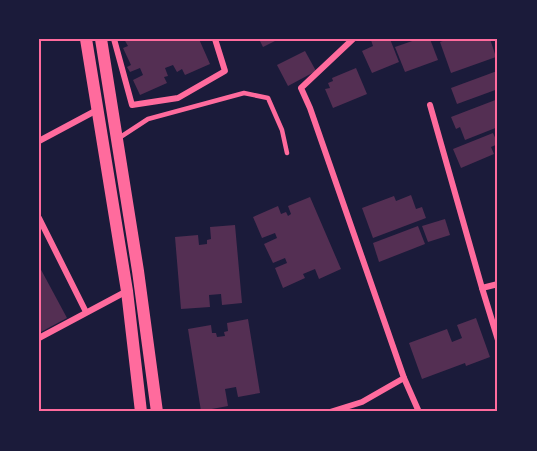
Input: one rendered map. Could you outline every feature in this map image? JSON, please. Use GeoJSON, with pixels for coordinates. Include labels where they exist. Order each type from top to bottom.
{"type":"FeatureCollection","features":[{"type":"Feature","properties":{"kind":"main road"},"geometry":{"type":"LineString","coordinates":[[86,39],[126,291],[141,412]]}},
{"type":"Feature","properties":{"kind":"main road"},"geometry":{"type":"LineString","coordinates":[[101,39],[138,272],[157,412]]}},
{"type":"Feature","properties":{"kind":"street"},"geometry":{"type":"LineString","coordinates":[[114,39],[132,105],[178,98],[225,71],[215,39]]}},
{"type":"Feature","properties":{"kind":"street"},"geometry":{"type":"LineString","coordinates":[[353,39],[301,88],[404,378],[419,412]]}},
{"type":"Feature","properties":{"kind":"street"},"geometry":{"type":"LineString","coordinates":[[430,105],[498,340]]}},
{"type":"Feature","properties":{"kind":"street"},"geometry":{"type":"LineString","coordinates":[[39,141],[97,110]]}},
{"type":"Feature","properties":{"kind":"street"},"geometry":{"type":"LineString","coordinates":[[39,218],[87,312]]}},
{"type":"Feature","properties":{"kind":"street"},"geometry":{"type":"LineString","coordinates":[[483,288],[498,284]]}},
{"type":"Feature","properties":{"kind":"street"},"geometry":{"type":"LineString","coordinates":[[39,338],[126,291]]}},
{"type":"Feature","properties":{"kind":"street"},"geometry":{"type":"LineString","coordinates":[[330,412],[362,402],[404,378]]}},
{"type":"Feature","properties":{"kind":"lane"},"geometry":{"type":"LineString","coordinates":[[117,139],[148,119],[244,93],[268,98],[282,130],[287,153]]}},
{"type":"Feature","properties":{"kind":"building"},"geometry":{"type":"Polygon","coordinates":[[[124,39],[199,39],[210,64],[185,75],[182,69],[177,72],[173,65],[165,68],[168,76],[164,77],[167,83],[140,95],[133,80],[143,75],[140,68],[130,72],[127,67],[131,65],[123,48],[128,46],[124,39]]]}},
{"type":"Feature","properties":{"kind":"building"},"geometry":{"type":"Polygon","coordinates":[[[259,39],[279,39],[263,47],[259,39]]]}},
{"type":"Feature","properties":{"kind":"building"},"geometry":{"type":"Polygon","coordinates":[[[390,39],[399,62],[372,73],[362,51],[373,46],[371,40],[390,39]]]}},
{"type":"Feature","properties":{"kind":"building"},"geometry":{"type":"Polygon","coordinates":[[[418,39],[430,39],[438,60],[405,72],[395,47],[418,39]]]}},
{"type":"Feature","properties":{"kind":"building"},"geometry":{"type":"Polygon","coordinates":[[[448,39],[490,39],[496,57],[451,73],[440,42],[448,39]]]}},
{"type":"Feature","properties":{"kind":"building"},"geometry":{"type":"Polygon","coordinates":[[[305,51],[316,71],[288,86],[277,65],[305,51]]]}},
{"type":"Feature","properties":{"kind":"building"},"geometry":{"type":"Polygon","coordinates":[[[356,68],[367,94],[333,108],[325,89],[330,88],[328,83],[333,81],[332,78],[356,68]]]}},
{"type":"Feature","properties":{"kind":"building"},"geometry":{"type":"Polygon","coordinates":[[[497,71],[498,89],[457,104],[451,88],[497,71]]]}},
{"type":"Feature","properties":{"kind":"building"},"geometry":{"type":"Polygon","coordinates":[[[498,99],[498,127],[465,140],[460,127],[456,129],[451,117],[498,99]]]}},
{"type":"Feature","properties":{"kind":"building"},"geometry":{"type":"Polygon","coordinates":[[[493,133],[498,144],[491,147],[494,154],[461,168],[453,149],[493,133]]]}},
{"type":"Feature","properties":{"kind":"building"},"geometry":{"type":"Polygon","coordinates":[[[411,195],[416,209],[422,207],[426,218],[373,238],[362,208],[394,196],[396,201],[411,195]]]}},
{"type":"Feature","properties":{"kind":"building"},"geometry":{"type":"Polygon","coordinates":[[[310,197],[341,269],[319,279],[315,269],[303,274],[305,278],[283,288],[275,268],[287,263],[285,258],[273,263],[264,244],[277,238],[275,233],[262,238],[253,217],[278,206],[281,214],[286,212],[288,216],[291,214],[288,206],[310,197]]]}},
{"type":"Feature","properties":{"kind":"building"},"geometry":{"type":"Polygon","coordinates":[[[445,219],[450,235],[428,242],[422,226],[445,219]]]}},
{"type":"Feature","properties":{"kind":"building"},"geometry":{"type":"Polygon","coordinates":[[[235,225],[242,303],[222,305],[221,294],[209,295],[210,307],[181,309],[175,237],[198,235],[199,245],[207,244],[207,240],[211,239],[210,227],[235,225]]]}},
{"type":"Feature","properties":{"kind":"building"},"geometry":{"type":"Polygon","coordinates":[[[418,226],[425,244],[379,262],[373,243],[418,226]]]}},
{"type":"Feature","properties":{"kind":"building"},"geometry":{"type":"Polygon","coordinates":[[[39,266],[67,318],[39,333],[39,266]]]}},
{"type":"Feature","properties":{"kind":"building"},"geometry":{"type":"Polygon","coordinates":[[[476,318],[490,357],[466,366],[465,363],[422,379],[409,343],[447,329],[452,342],[462,338],[457,325],[476,318]]]}},
{"type":"Feature","properties":{"kind":"building"},"geometry":{"type":"Polygon","coordinates":[[[248,319],[260,393],[238,397],[236,387],[225,389],[228,406],[201,411],[188,329],[211,325],[212,333],[216,333],[217,337],[225,336],[224,332],[228,331],[227,323],[248,319]]]}}]}
